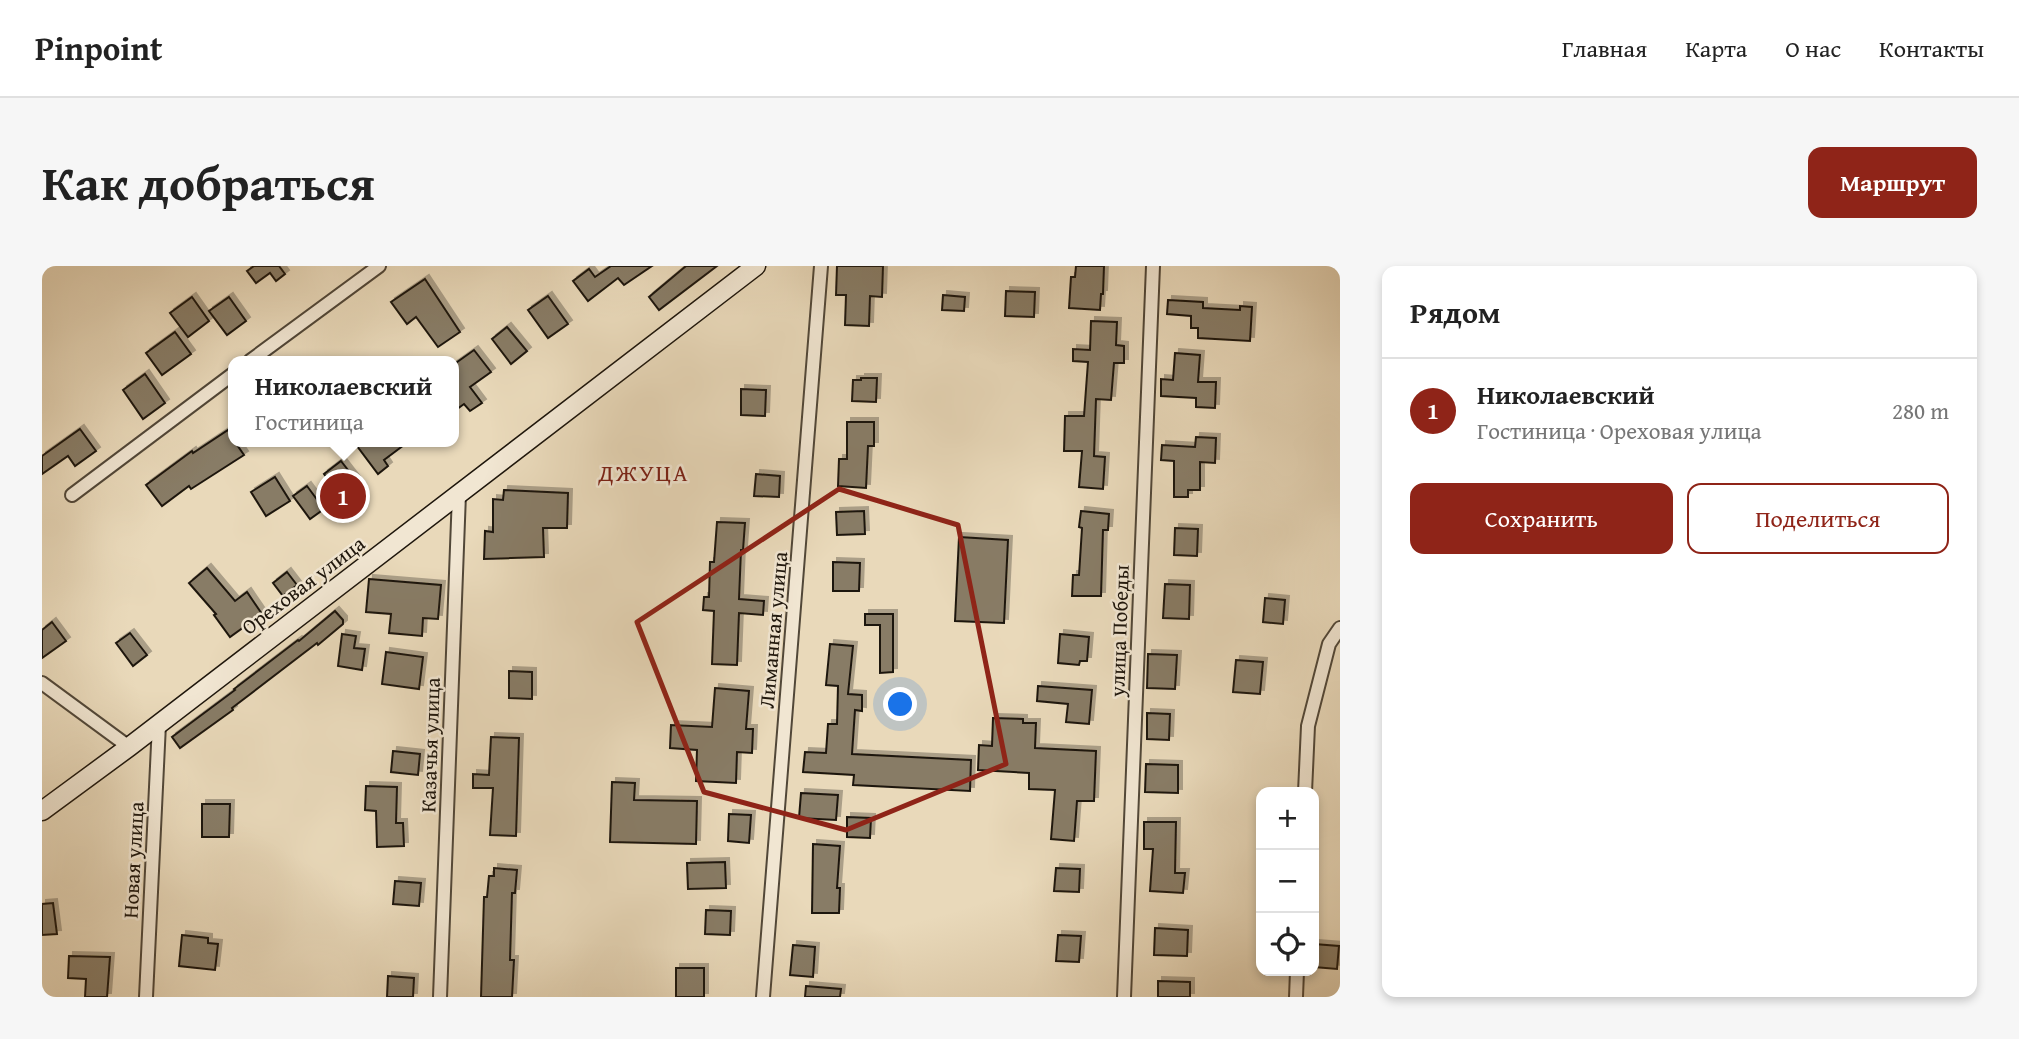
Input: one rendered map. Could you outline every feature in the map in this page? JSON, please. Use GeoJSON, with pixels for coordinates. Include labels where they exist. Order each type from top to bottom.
{"type":"FeatureCollection","features":[{"type":"Feature","properties":{"kind":"main road","name":"Ореховая улица"},"geometry":{"type":"LineString","coordinates":[[42,811],[756,266]]}},
{"type":"Feature","properties":{"kind":"street"},"geometry":{"type":"LineString","coordinates":[[257,356],[379,266]]}},
{"type":"Feature","properties":{"kind":"street","name":"Лиманная улица"},"geometry":{"type":"LineString","coordinates":[[763,997],[821,266]]}},
{"type":"Feature","properties":{"kind":"street","name":"улица Победы"},"geometry":{"type":"LineString","coordinates":[[1124,997],[1153,266]]}},
{"type":"Feature","properties":{"kind":"street"},"geometry":{"type":"LineString","coordinates":[[72,495],[228,378]]}},
{"type":"Feature","properties":{"kind":"street","name":"Казачья улица"},"geometry":{"type":"LineString","coordinates":[[440,997],[459,494]]}},
{"type":"Feature","properties":{"kind":"street"},"geometry":{"type":"LineString","coordinates":[[1305,787],[1308,726],[1329,644],[1340,628]]}},
{"type":"Feature","properties":{"kind":"street"},"geometry":{"type":"LineString","coordinates":[[42,683],[129,747]]}},
{"type":"Feature","properties":{"kind":"street","name":"Новая улица"},"geometry":{"type":"LineString","coordinates":[[146,997],[159,724]]}},
{"type":"Feature","properties":{"kind":"street"},"geometry":{"type":"LineString","coordinates":[[1296,997],[1297,976]]}},
{"type":"Feature","properties":{"kind":"highlighted area"},"geometry":{"type":"Polygon","coordinates":[[[839,489],[958,525],[1006,764],[846,830],[704,792],[637,622],[839,489]]]}},
{"type":"Feature","properties":{"kind":"building"},"geometry":{"type":"Polygon","coordinates":[[[254,266],[279,266],[285,274],[276,281],[270,273],[256,283],[247,271],[254,266]]]}},
{"type":"Feature","properties":{"kind":"building"},"geometry":{"type":"Polygon","coordinates":[[[611,266],[652,266],[624,285],[618,278],[588,301],[573,281],[589,269],[595,277],[611,266]]]}},
{"type":"Feature","properties":{"kind":"building"},"geometry":{"type":"Polygon","coordinates":[[[686,266],[717,266],[659,310],[649,297],[686,266]]]}},
{"type":"Feature","properties":{"kind":"building"},"geometry":{"type":"Polygon","coordinates":[[[837,266],[883,266],[882,297],[870,296],[869,326],[845,325],[846,295],[836,295],[837,266]]]}},
{"type":"Feature","properties":{"kind":"building"},"geometry":{"type":"Polygon","coordinates":[[[1076,266],[1104,266],[1100,310],[1069,308],[1071,277],[1075,277],[1076,266]]]}},
{"type":"Feature","properties":{"kind":"building"},"geometry":{"type":"Polygon","coordinates":[[[425,279],[460,332],[438,347],[416,317],[407,324],[391,302],[425,279]]]}},
{"type":"Feature","properties":{"kind":"building"},"geometry":{"type":"Polygon","coordinates":[[[1006,291],[1035,292],[1034,317],[1005,316],[1006,291]]]}},
{"type":"Feature","properties":{"kind":"building"},"geometry":{"type":"Polygon","coordinates":[[[943,295],[965,297],[964,311],[942,310],[943,295]]]}},
{"type":"Feature","properties":{"kind":"building"},"geometry":{"type":"Polygon","coordinates":[[[548,296],[568,324],[548,338],[528,310],[548,296]]]}},
{"type":"Feature","properties":{"kind":"building"},"geometry":{"type":"Polygon","coordinates":[[[192,297],[209,321],[188,337],[170,313],[192,297]]]}},
{"type":"Feature","properties":{"kind":"building"},"geometry":{"type":"Polygon","coordinates":[[[229,297],[246,321],[227,335],[209,311],[229,297]]]}},
{"type":"Feature","properties":{"kind":"building"},"geometry":{"type":"Polygon","coordinates":[[[1168,300],[1203,302],[1203,308],[1240,310],[1240,306],[1252,307],[1250,341],[1198,338],[1198,328],[1191,328],[1191,316],[1167,314],[1168,300]]]}},
{"type":"Feature","properties":{"kind":"building"},"geometry":{"type":"Polygon","coordinates":[[[1091,321],[1117,322],[1116,345],[1124,346],[1124,363],[1114,363],[1111,400],[1096,399],[1094,456],[1105,457],[1103,489],[1079,487],[1082,451],[1064,451],[1065,416],[1084,416],[1088,362],[1073,361],[1073,349],[1090,350],[1091,321]]]}},
{"type":"Feature","properties":{"kind":"building"},"geometry":{"type":"Polygon","coordinates":[[[507,327],[527,351],[511,364],[492,339],[507,327]]]}},
{"type":"Feature","properties":{"kind":"building"},"geometry":{"type":"Polygon","coordinates":[[[175,332],[191,354],[162,375],[146,353],[175,332]]]}},
{"type":"Feature","properties":{"kind":"building"},"geometry":{"type":"Polygon","coordinates":[[[474,350],[491,372],[470,387],[482,403],[470,411],[464,404],[459,408],[459,361],[474,350]]]}},
{"type":"Feature","properties":{"kind":"building"},"geometry":{"type":"Polygon","coordinates":[[[1175,353],[1200,355],[1198,382],[1216,382],[1215,408],[1196,407],[1196,398],[1161,396],[1161,379],[1173,380],[1175,353]]]}},
{"type":"Feature","properties":{"kind":"building"},"geometry":{"type":"Polygon","coordinates":[[[145,374],[165,403],[143,419],[123,390],[145,374]]]}},
{"type":"Feature","properties":{"kind":"building"},"geometry":{"type":"Polygon","coordinates":[[[877,378],[876,402],[852,401],[853,380],[877,378]]]}},
{"type":"Feature","properties":{"kind":"building"},"geometry":{"type":"Polygon","coordinates":[[[741,389],[766,390],[765,416],[741,415],[741,389]]]}},
{"type":"Feature","properties":{"kind":"building"},"geometry":{"type":"Polygon","coordinates":[[[847,422],[874,422],[874,446],[868,446],[866,488],[838,486],[839,459],[847,459],[847,422]]]}},
{"type":"Feature","properties":{"kind":"building"},"geometry":{"type":"Polygon","coordinates":[[[80,429],[96,451],[75,466],[68,456],[42,474],[42,456],[80,429]]]}},
{"type":"Feature","properties":{"kind":"building"},"geometry":{"type":"Polygon","coordinates":[[[228,430],[228,447],[238,447],[244,455],[191,489],[189,486],[162,506],[146,485],[192,451],[193,453],[228,430]]]}},
{"type":"Feature","properties":{"kind":"building"},"geometry":{"type":"Polygon","coordinates":[[[1196,437],[1216,438],[1215,463],[1200,462],[1200,490],[1188,490],[1188,497],[1174,497],[1174,461],[1161,460],[1162,445],[1195,447],[1196,437]]]}},
{"type":"Feature","properties":{"kind":"building"},"geometry":{"type":"Polygon","coordinates":[[[358,447],[401,447],[384,460],[388,466],[378,474],[358,447]]]}},
{"type":"Feature","properties":{"kind":"building"},"geometry":{"type":"Polygon","coordinates":[[[341,461],[362,488],[344,502],[324,474],[341,461]]]}},
{"type":"Feature","properties":{"kind":"building"},"geometry":{"type":"Polygon","coordinates":[[[756,474],[780,476],[779,497],[754,496],[756,474]]]}},
{"type":"Feature","properties":{"kind":"building"},"geometry":{"type":"Polygon","coordinates":[[[275,477],[290,501],[266,516],[251,492],[275,477]]]}},
{"type":"Feature","properties":{"kind":"building"},"geometry":{"type":"Polygon","coordinates":[[[307,486],[324,509],[310,519],[293,496],[307,486]]]}},
{"type":"Feature","properties":{"kind":"building"},"geometry":{"type":"Polygon","coordinates":[[[504,490],[568,493],[567,528],[543,528],[544,557],[484,559],[485,531],[493,532],[493,499],[503,500],[504,490]]]}},
{"type":"Feature","properties":{"kind":"building"},"geometry":{"type":"Polygon","coordinates":[[[864,511],[865,534],[837,535],[836,512],[864,511]]]}},
{"type":"Feature","properties":{"kind":"building"},"geometry":{"type":"Polygon","coordinates":[[[1081,511],[1109,514],[1108,530],[1103,530],[1101,596],[1072,596],[1073,575],[1079,575],[1081,511]]]}},
{"type":"Feature","properties":{"kind":"building"},"geometry":{"type":"Polygon","coordinates":[[[717,522],[745,523],[739,599],[764,601],[763,615],[739,613],[737,665],[712,664],[714,611],[703,610],[704,597],[709,597],[710,562],[714,562],[717,522]]]}},
{"type":"Feature","properties":{"kind":"building"},"geometry":{"type":"Polygon","coordinates":[[[1175,528],[1198,529],[1197,556],[1174,555],[1175,528]]]}},
{"type":"Feature","properties":{"kind":"building"},"geometry":{"type":"Polygon","coordinates":[[[959,537],[1008,540],[1004,623],[955,621],[959,537]]]}},
{"type":"Feature","properties":{"kind":"building"},"geometry":{"type":"Polygon","coordinates":[[[833,562],[860,563],[859,591],[833,591],[833,562]]]}},
{"type":"Feature","properties":{"kind":"building"},"geometry":{"type":"Polygon","coordinates":[[[207,568],[235,601],[247,592],[262,614],[230,637],[214,615],[216,614],[189,583],[207,568]]]}},
{"type":"Feature","properties":{"kind":"building"},"geometry":{"type":"Polygon","coordinates":[[[287,572],[297,585],[283,596],[273,583],[287,572]]]}},
{"type":"Feature","properties":{"kind":"building"},"geometry":{"type":"Polygon","coordinates":[[[369,579],[441,585],[438,619],[423,618],[422,636],[389,633],[391,614],[366,612],[369,579]]]}},
{"type":"Feature","properties":{"kind":"building"},"geometry":{"type":"Polygon","coordinates":[[[1165,584],[1190,585],[1189,619],[1163,618],[1165,584]]]}},
{"type":"Feature","properties":{"kind":"building"},"geometry":{"type":"Polygon","coordinates":[[[1265,598],[1285,600],[1283,624],[1263,622],[1265,598]]]}},
{"type":"Feature","properties":{"kind":"building"},"geometry":{"type":"Polygon","coordinates":[[[335,611],[343,624],[180,748],[172,737],[335,611]]]}},
{"type":"Feature","properties":{"kind":"building"},"geometry":{"type":"Polygon","coordinates":[[[865,614],[893,614],[893,672],[880,673],[880,625],[865,625],[865,614]]]}},
{"type":"Feature","properties":{"kind":"building"},"geometry":{"type":"Polygon","coordinates":[[[52,622],[66,641],[42,658],[42,630],[52,622]]]}},
{"type":"Feature","properties":{"kind":"building"},"geometry":{"type":"Polygon","coordinates":[[[130,633],[147,655],[133,666],[116,643],[130,633]]]}},
{"type":"Feature","properties":{"kind":"building"},"geometry":{"type":"Polygon","coordinates":[[[342,634],[356,636],[354,648],[365,649],[362,670],[338,666],[342,634]]]}},
{"type":"Feature","properties":{"kind":"building"},"geometry":{"type":"Polygon","coordinates":[[[1060,634],[1089,637],[1087,661],[1080,661],[1079,665],[1058,663],[1060,634]]]}},
{"type":"Feature","properties":{"kind":"building"},"geometry":{"type":"Polygon","coordinates":[[[830,644],[853,646],[848,694],[862,695],[862,711],[855,710],[852,754],[971,760],[970,791],[853,785],[854,775],[803,772],[805,752],[826,753],[828,724],[837,724],[838,686],[826,685],[830,644]]]}},
{"type":"Feature","properties":{"kind":"building"},"geometry":{"type":"Polygon","coordinates":[[[386,652],[423,657],[419,689],[382,684],[386,652]]]}},
{"type":"Feature","properties":{"kind":"building"},"geometry":{"type":"Polygon","coordinates":[[[1148,654],[1177,655],[1175,689],[1147,688],[1148,654]]]}},
{"type":"Feature","properties":{"kind":"building"},"geometry":{"type":"Polygon","coordinates":[[[1236,660],[1263,662],[1260,694],[1233,692],[1236,660]]]}},
{"type":"Feature","properties":{"kind":"building"},"geometry":{"type":"Polygon","coordinates":[[[509,671],[532,672],[532,699],[509,698],[509,671]]]}},
{"type":"Feature","properties":{"kind":"building"},"geometry":{"type":"Polygon","coordinates":[[[1038,686],[1092,690],[1089,724],[1066,722],[1068,704],[1037,701],[1038,686]]]}},
{"type":"Feature","properties":{"kind":"building"},"geometry":{"type":"Polygon","coordinates":[[[715,688],[749,691],[746,729],[753,729],[752,753],[737,752],[736,783],[696,781],[697,750],[670,748],[671,725],[712,727],[715,688]]]}},
{"type":"Feature","properties":{"kind":"building"},"geometry":{"type":"Polygon","coordinates":[[[1147,713],[1170,714],[1169,740],[1147,739],[1147,713]]]}},
{"type":"Feature","properties":{"kind":"building"},"geometry":{"type":"Polygon","coordinates":[[[993,718],[1023,719],[1023,723],[1036,723],[1035,748],[1096,751],[1094,801],[1077,801],[1074,841],[1051,839],[1055,790],[1029,789],[1029,773],[978,770],[979,745],[992,746],[993,718]]]}},
{"type":"Feature","properties":{"kind":"building"},"geometry":{"type":"Polygon","coordinates":[[[491,737],[519,738],[516,836],[490,835],[493,788],[473,788],[473,774],[489,775],[491,737]]]}},
{"type":"Feature","properties":{"kind":"building"},"geometry":{"type":"Polygon","coordinates":[[[393,751],[420,754],[418,775],[391,772],[393,751]]]}},
{"type":"Feature","properties":{"kind":"building"},"geometry":{"type":"Polygon","coordinates":[[[1146,764],[1178,765],[1178,793],[1145,792],[1146,764]]]}},
{"type":"Feature","properties":{"kind":"building"},"geometry":{"type":"Polygon","coordinates":[[[612,782],[635,783],[634,800],[697,801],[696,844],[610,842],[612,782]]]}},
{"type":"Feature","properties":{"kind":"building"},"geometry":{"type":"Polygon","coordinates":[[[366,786],[397,787],[396,823],[403,823],[404,846],[377,847],[376,811],[365,810],[366,786]]]}},
{"type":"Feature","properties":{"kind":"building"},"geometry":{"type":"Polygon","coordinates":[[[801,793],[838,795],[836,820],[799,818],[801,793]]]}},
{"type":"Feature","properties":{"kind":"building"},"geometry":{"type":"Polygon","coordinates":[[[202,804],[230,804],[229,837],[202,837],[202,804]]]}},
{"type":"Feature","properties":{"kind":"building"},"geometry":{"type":"Polygon","coordinates":[[[729,814],[751,815],[749,843],[728,841],[729,814]]]}},
{"type":"Feature","properties":{"kind":"building"},"geometry":{"type":"Polygon","coordinates":[[[847,817],[871,818],[870,838],[847,837],[847,817]]]}},
{"type":"Feature","properties":{"kind":"building"},"geometry":{"type":"Polygon","coordinates":[[[1144,822],[1176,822],[1175,873],[1185,873],[1183,893],[1150,891],[1153,849],[1144,849],[1144,822]]]}},
{"type":"Feature","properties":{"kind":"building"},"geometry":{"type":"Polygon","coordinates":[[[813,844],[840,846],[837,888],[840,888],[839,913],[812,913],[813,844]]]}},
{"type":"Feature","properties":{"kind":"building"},"geometry":{"type":"Polygon","coordinates":[[[725,862],[726,888],[688,889],[687,863],[725,862]]]}},
{"type":"Feature","properties":{"kind":"building"},"geometry":{"type":"Polygon","coordinates":[[[494,868],[517,870],[515,893],[512,893],[512,997],[481,997],[484,897],[487,897],[489,876],[494,876],[494,868]]]}},
{"type":"Feature","properties":{"kind":"building"},"geometry":{"type":"Polygon","coordinates":[[[1056,868],[1080,869],[1079,892],[1054,891],[1056,868]]]}},
{"type":"Feature","properties":{"kind":"building"},"geometry":{"type":"Polygon","coordinates":[[[395,881],[421,883],[419,906],[393,904],[395,881]]]}},
{"type":"Feature","properties":{"kind":"building"},"geometry":{"type":"Polygon","coordinates":[[[53,903],[57,934],[42,935],[42,904],[53,903]]]}},
{"type":"Feature","properties":{"kind":"building"},"geometry":{"type":"Polygon","coordinates":[[[706,910],[731,911],[730,935],[705,934],[706,910]]]}},
{"type":"Feature","properties":{"kind":"building"},"geometry":{"type":"Polygon","coordinates":[[[1155,928],[1188,930],[1187,956],[1154,955],[1155,928]]]}},
{"type":"Feature","properties":{"kind":"building"},"geometry":{"type":"Polygon","coordinates":[[[182,935],[208,938],[208,943],[218,944],[215,970],[179,966],[182,935]]]}},
{"type":"Feature","properties":{"kind":"building"},"geometry":{"type":"Polygon","coordinates":[[[1058,935],[1081,936],[1079,962],[1056,961],[1058,935]]]}},
{"type":"Feature","properties":{"kind":"building"},"geometry":{"type":"Polygon","coordinates":[[[1319,944],[1339,946],[1337,969],[1319,967],[1319,944]]]}},
{"type":"Feature","properties":{"kind":"building"},"geometry":{"type":"Polygon","coordinates":[[[793,945],[815,947],[813,977],[790,975],[793,945]]]}},
{"type":"Feature","properties":{"kind":"building"},"geometry":{"type":"Polygon","coordinates":[[[69,956],[110,957],[107,997],[85,997],[86,979],[68,978],[69,956]]]}},
{"type":"Feature","properties":{"kind":"building"},"geometry":{"type":"Polygon","coordinates":[[[676,968],[704,968],[704,997],[676,997],[676,968]]]}},
{"type":"Feature","properties":{"kind":"building"},"geometry":{"type":"Polygon","coordinates":[[[388,976],[414,978],[413,997],[387,997],[388,976]]]}},
{"type":"Feature","properties":{"kind":"building"},"geometry":{"type":"Polygon","coordinates":[[[1158,981],[1190,982],[1190,997],[1158,997],[1158,981]]]}},
{"type":"Feature","properties":{"kind":"building"},"geometry":{"type":"Polygon","coordinates":[[[806,986],[841,989],[840,997],[805,997],[806,986]]]}},
{"type":"Feature","properties":{"kind":"place","name":"Николаевский"},"geometry":{"type":"Point","coordinates":[343,496]}},
{"type":"Feature","properties":{"kind":"district","name":"ДЖУЦА"},"geometry":{"type":"Point","coordinates":[644,472]}}]}
